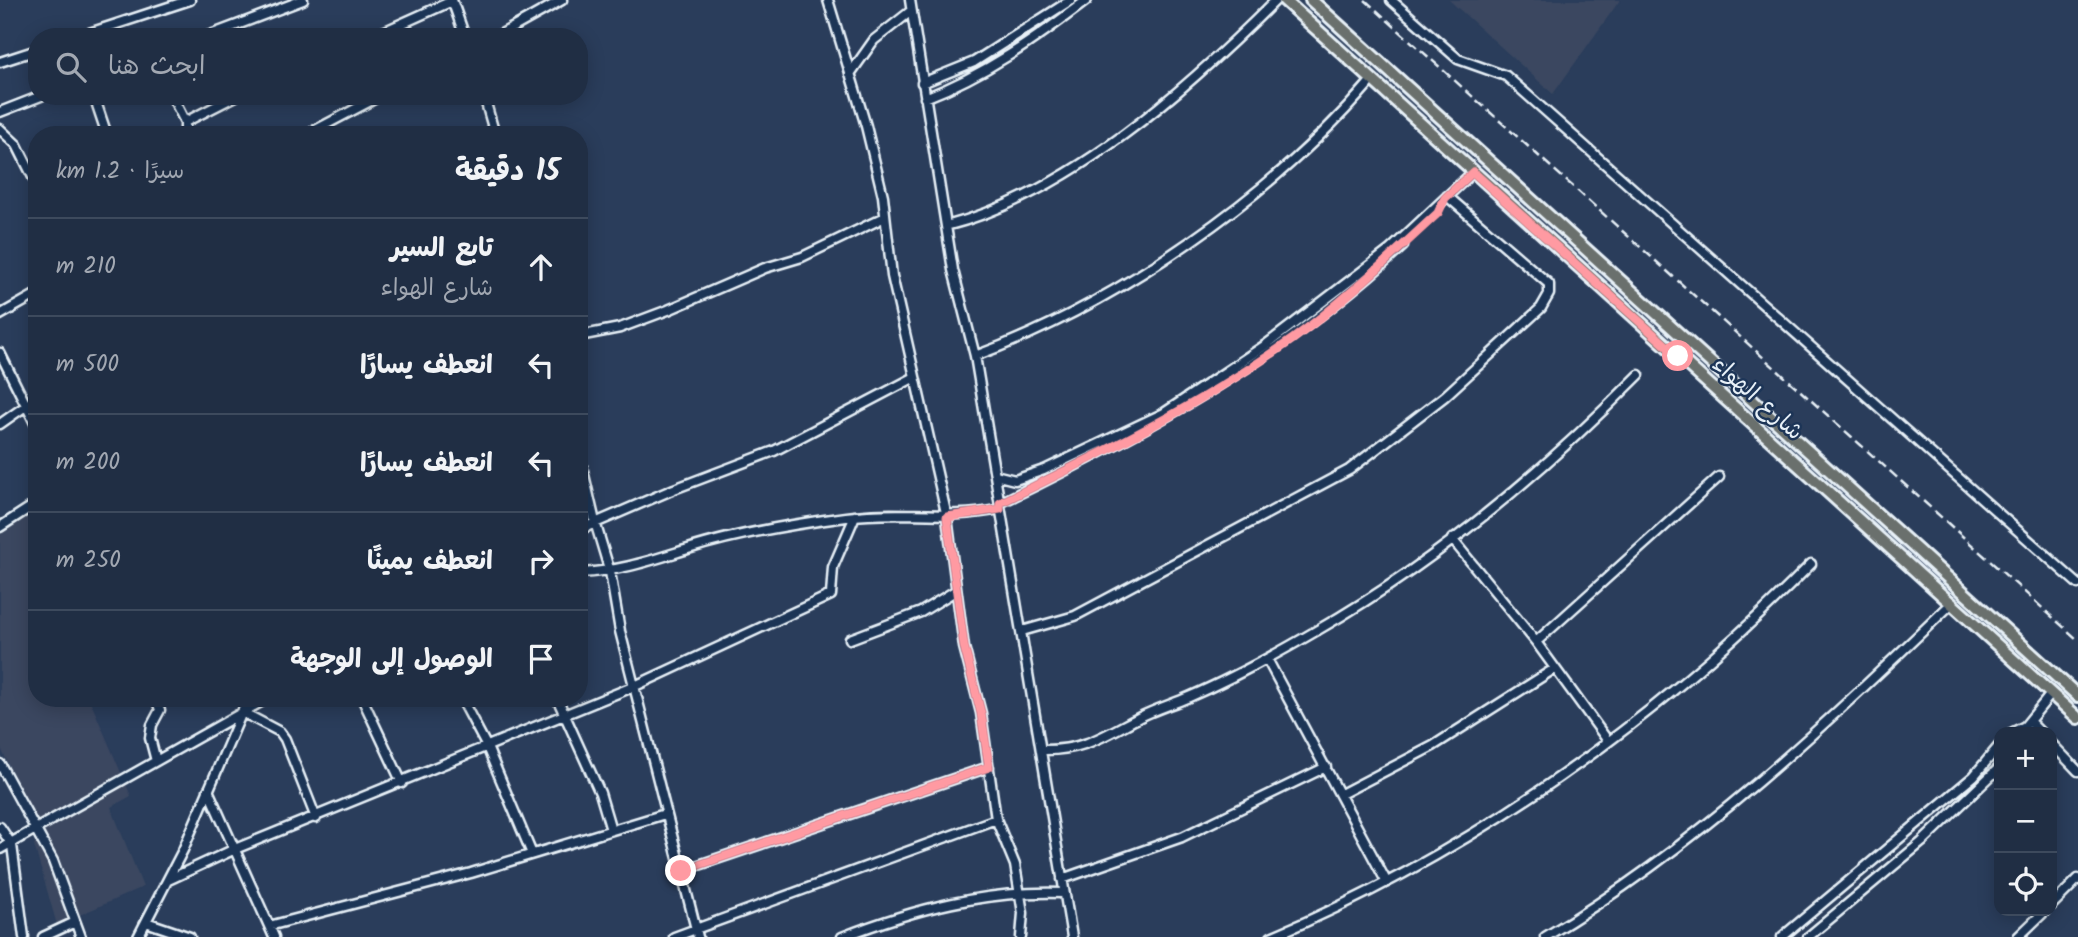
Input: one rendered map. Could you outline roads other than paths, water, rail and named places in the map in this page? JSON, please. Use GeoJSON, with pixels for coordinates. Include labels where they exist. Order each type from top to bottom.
{"type":"FeatureCollection","features":[{"type":"Feature","properties":{"kind":"main road","name":"شارع الهواء"},"geometry":{"type":"LineString","coordinates":[[1284,0],[2078,718]]}},
{"type":"Feature","properties":{"kind":"main road","name":"شارع الهواء"},"geometry":{"type":"LineString","coordinates":[[1311,0],[2078,696]]}},
{"type":"Feature","properties":{"kind":"street"},"geometry":{"type":"LineString","coordinates":[[104,28],[190,0]]}},
{"type":"Feature","properties":{"kind":"street"},"geometry":{"type":"LineString","coordinates":[[229,28],[303,0]]}},
{"type":"Feature","properties":{"kind":"street"},"geometry":{"type":"LineString","coordinates":[[512,28],[562,0]]}},
{"type":"Feature","properties":{"kind":"street"},"geometry":{"type":"LineString","coordinates":[[828,0],[869,136],[885,217],[892,276],[947,517],[955,591],[989,767],[996,819],[1016,865],[1020,891],[1021,937]]}},
{"type":"Feature","properties":{"kind":"street"},"geometry":{"type":"LineString","coordinates":[[910,0],[946,226],[975,356],[1072,937]]}},
{"type":"Feature","properties":{"kind":"street"},"geometry":{"type":"LineString","coordinates":[[922,83],[974,62],[1070,0]]}},
{"type":"Feature","properties":{"kind":"street"},"geometry":{"type":"LineString","coordinates":[[925,98],[960,84],[1009,56],[1087,0]]}},
{"type":"Feature","properties":{"kind":"street"},"geometry":{"type":"LineString","coordinates":[[946,226],[977,217],[1014,200],[1113,141],[1194,77],[1276,0]]}},
{"type":"Feature","properties":{"kind":"street"},"geometry":{"type":"LineString","coordinates":[[1391,0],[1458,59],[1506,76],[2078,584]]}},
{"type":"Feature","properties":{"kind":"street"},"geometry":{"type":"LineString","coordinates":[[392,28],[452,1],[462,28]]}},
{"type":"Feature","properties":{"kind":"street"},"geometry":{"type":"LineString","coordinates":[[849,74],[874,40],[911,11]]}},
{"type":"Feature","properties":{"kind":"street"},"geometry":{"type":"LineString","coordinates":[[0,62],[28,53]]}},
{"type":"Feature","properties":{"kind":"street"},"geometry":{"type":"LineString","coordinates":[[975,356],[1010,343],[1093,300],[1202,232],[1296,158],[1338,119],[1371,81]]}},
{"type":"Feature","properties":{"kind":"street"},"geometry":{"type":"LineString","coordinates":[[0,112],[28,101]]}},
{"type":"Feature","properties":{"kind":"street"},"geometry":{"type":"LineString","coordinates":[[97,105],[104,126]]}},
{"type":"Feature","properties":{"kind":"street"},"geometry":{"type":"LineString","coordinates":[[176,105],[185,126]]}},
{"type":"Feature","properties":{"kind":"street"},"geometry":{"type":"LineString","coordinates":[[185,122],[218,105]]}},
{"type":"Feature","properties":{"kind":"street"},"geometry":{"type":"LineString","coordinates":[[323,126],[363,105]]}},
{"type":"Feature","properties":{"kind":"street"},"geometry":{"type":"LineString","coordinates":[[486,105],[491,126]]}},
{"type":"Feature","properties":{"kind":"street"},"geometry":{"type":"LineString","coordinates":[[0,129],[17,145],[28,167]]}},
{"type":"Feature","properties":{"kind":"street"},"geometry":{"type":"LineString","coordinates":[[995,475],[1015,480],[1044,470],[1164,413],[1298,321],[1390,250],[1473,172]]}},
{"type":"Feature","properties":{"kind":"street"},"geometry":{"type":"LineString","coordinates":[[588,573],[642,566],[715,542],[855,516],[890,513],[947,517],[1000,506],[1106,452],[1237,376],[1294,338],[1377,269],[1438,213],[1446,197]]}},
{"type":"Feature","properties":{"kind":"street"},"geometry":{"type":"LineString","coordinates":[[1022,631],[1075,616],[1349,470],[1446,396],[1541,308],[1549,293],[1549,284],[1446,197]]}},
{"type":"Feature","properties":{"kind":"street"},"geometry":{"type":"LineString","coordinates":[[588,334],[620,328],[765,268],[802,257],[885,217]]}},
{"type":"Feature","properties":{"kind":"street"},"geometry":{"type":"LineString","coordinates":[[0,315],[28,300]]}},
{"type":"Feature","properties":{"kind":"street"},"geometry":{"type":"LineString","coordinates":[[0,353],[27,404],[0,424]]}},
{"type":"Feature","properties":{"kind":"street"},"geometry":{"type":"LineString","coordinates":[[1042,750],[1065,751],[1116,733],[1139,717],[1267,659],[1329,623],[1452,539],[1550,462],[1639,375]]}},
{"type":"Feature","properties":{"kind":"street"},"geometry":{"type":"LineString","coordinates":[[588,526],[774,451],[915,377]]}},
{"type":"Feature","properties":{"kind":"street"},"geometry":{"type":"LineString","coordinates":[[1535,642],[1718,477]]}},
{"type":"Feature","properties":{"kind":"street"},"geometry":{"type":"LineString","coordinates":[[588,492],[610,572],[620,631],[665,814],[697,933]]}},
{"type":"Feature","properties":{"kind":"street"},"geometry":{"type":"LineString","coordinates":[[0,527],[28,509]]}},
{"type":"Feature","properties":{"kind":"street"},"geometry":{"type":"LineString","coordinates":[[588,706],[831,595],[833,567],[855,516]]}},
{"type":"Feature","properties":{"kind":"street"},"geometry":{"type":"LineString","coordinates":[[1452,539],[1535,642],[1608,741]]}},
{"type":"Feature","properties":{"kind":"street"},"geometry":{"type":"LineString","coordinates":[[1271,937],[1386,881],[1506,813],[1608,741],[1727,645],[1811,564]]}},
{"type":"Feature","properties":{"kind":"street"},"geometry":{"type":"LineString","coordinates":[[850,639],[921,612],[955,591]]}},
{"type":"Feature","properties":{"kind":"street"},"geometry":{"type":"LineString","coordinates":[[1545,937],[1649,871],[1710,822],[1788,757],[1952,603]]}},
{"type":"Feature","properties":{"kind":"street"},"geometry":{"type":"LineString","coordinates":[[1267,659],[1386,881]]}},
{"type":"Feature","properties":{"kind":"street"},"geometry":{"type":"LineString","coordinates":[[1340,794],[1433,746],[1554,669]]}},
{"type":"Feature","properties":{"kind":"street"},"geometry":{"type":"LineString","coordinates":[[2026,726],[2051,694]]}},
{"type":"Feature","properties":{"kind":"street"},"geometry":{"type":"LineString","coordinates":[[156,761],[150,738],[159,707]]}},
{"type":"Feature","properties":{"kind":"street"},"geometry":{"type":"LineString","coordinates":[[138,937],[168,880],[244,707]]}},
{"type":"Feature","properties":{"kind":"street"},"geometry":{"type":"LineString","coordinates":[[0,849],[251,707]]}},
{"type":"Feature","properties":{"kind":"street"},"geometry":{"type":"LineString","coordinates":[[366,707],[402,783]]}},
{"type":"Feature","properties":{"kind":"street"},"geometry":{"type":"LineString","coordinates":[[466,707],[487,747],[532,855]]}},
{"type":"Feature","properties":{"kind":"street"},"geometry":{"type":"LineString","coordinates":[[561,707],[600,793],[611,830]]}},
{"type":"Feature","properties":{"kind":"street"},"geometry":{"type":"LineString","coordinates":[[168,880],[234,849],[587,707]]}},
{"type":"Feature","properties":{"kind":"street"},"geometry":{"type":"LineString","coordinates":[[242,712],[280,732],[285,738],[316,818]]}},
{"type":"Feature","properties":{"kind":"street"},"geometry":{"type":"LineString","coordinates":[[2057,749],[2078,771]]}},
{"type":"Feature","properties":{"kind":"street"},"geometry":{"type":"LineString","coordinates":[[1782,937],[1974,776],[1994,752]]}},
{"type":"Feature","properties":{"kind":"street"},"geometry":{"type":"LineString","coordinates":[[0,764],[53,861],[81,937]]}},
{"type":"Feature","properties":{"kind":"street"},"geometry":{"type":"LineString","coordinates":[[681,871],[989,767]]}},
{"type":"Feature","properties":{"kind":"street"},"geometry":{"type":"LineString","coordinates":[[1062,879],[1182,837],[1326,767]]}},
{"type":"Feature","properties":{"kind":"street"},"geometry":{"type":"LineString","coordinates":[[1808,937],[1922,842],[1994,773]]}},
{"type":"Feature","properties":{"kind":"street"},"geometry":{"type":"LineString","coordinates":[[208,790],[274,937]]}},
{"type":"Feature","properties":{"kind":"street"},"geometry":{"type":"LineString","coordinates":[[269,926],[532,855],[665,814]]}},
{"type":"Feature","properties":{"kind":"street"},"geometry":{"type":"LineString","coordinates":[[674,937],[697,933],[996,819]]}},
{"type":"Feature","properties":{"kind":"street"},"geometry":{"type":"LineString","coordinates":[[0,827],[11,841],[24,937]]}},
{"type":"Feature","properties":{"kind":"street"},"geometry":{"type":"LineString","coordinates":[[2057,900],[2078,879]]}},
{"type":"Feature","properties":{"kind":"street"},"geometry":{"type":"LineString","coordinates":[[842,937],[925,909],[1020,891],[1064,892]]}},
{"type":"Feature","properties":{"kind":"street"},"geometry":{"type":"LineString","coordinates":[[2018,937],[2040,916]]}},
{"type":"Feature","properties":{"kind":"street"},"geometry":{"type":"LineString","coordinates":[[43,937],[75,922]]}},
{"type":"Feature","properties":{"kind":"street"},"geometry":{"type":"LineString","coordinates":[[146,922],[190,937]]}},
{"type":"Feature","properties":{"kind":"railway"},"geometry":{"type":"LineString","coordinates":[[1365,0],[2078,640]]}}]}
